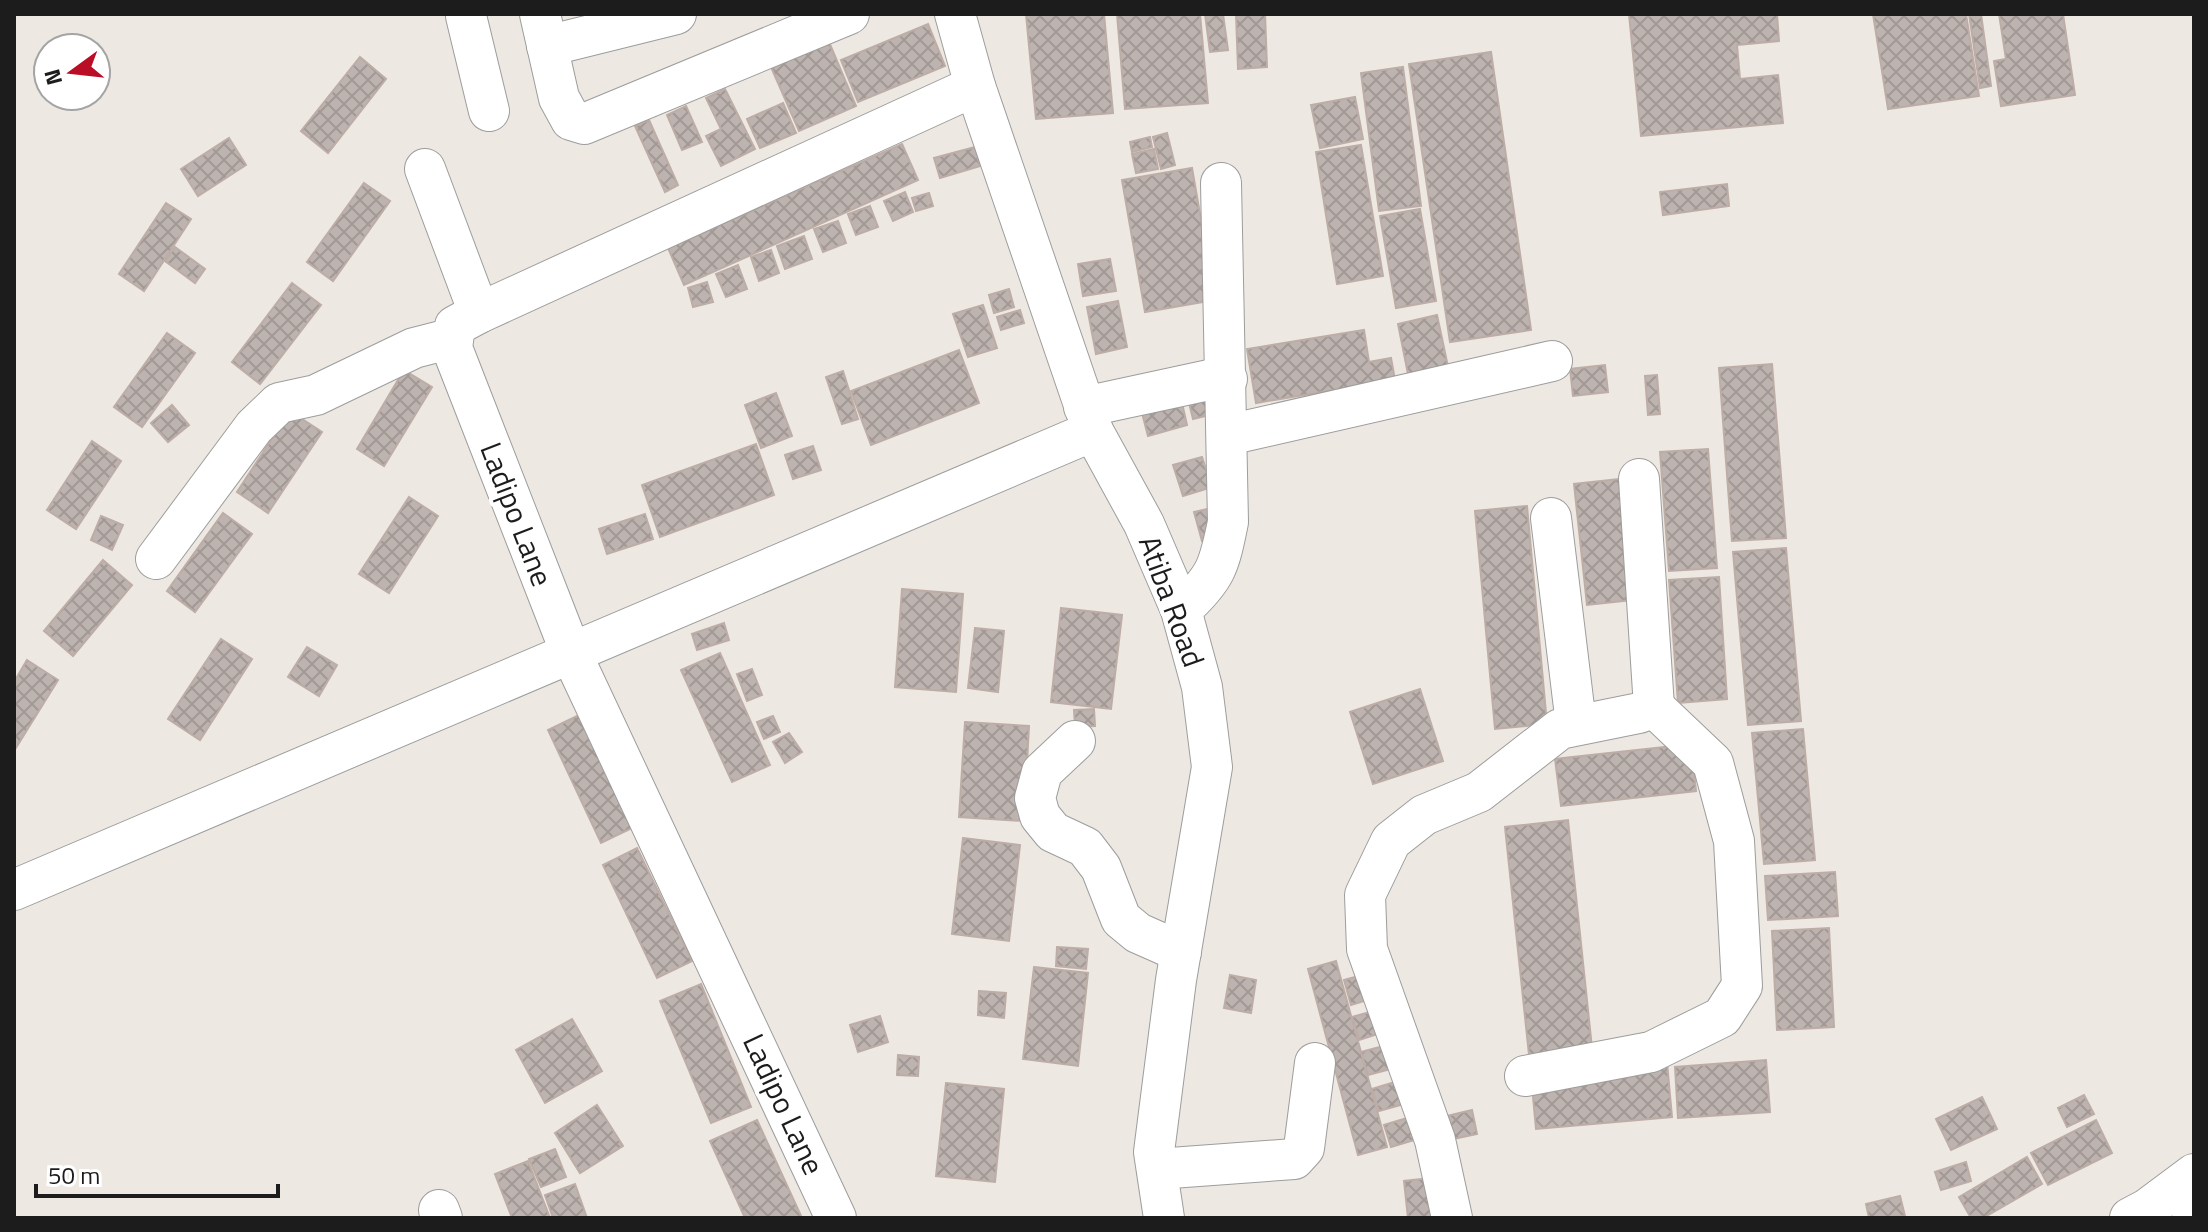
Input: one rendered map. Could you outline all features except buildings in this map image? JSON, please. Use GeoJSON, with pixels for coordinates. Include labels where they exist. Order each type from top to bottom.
{"type":"FeatureCollection","features":[{"type":"Feature","properties":{"kind":"street"},"geometry":{"type":"LineString","coordinates":[[676,14],[544,30],[559,98],[571,120],[584,124],[849,14]]}},
{"type":"Feature","properties":{"kind":"street","name":"Atiba Road"},"geometry":{"type":"LineString","coordinates":[[955,14],[975,86],[1088,419],[1144,524],[1181,610],[1202,687],[1212,767],[1181,952],[1154,1152],[1164,1218]]}},
{"type":"Feature","properties":{"kind":"street"},"geometry":{"type":"LineString","coordinates":[[468,15],[489,111]]}},
{"type":"Feature","properties":{"kind":"street"},"geometry":{"type":"LineString","coordinates":[[156,559],[241,443],[279,403],[326,392],[975,86]]}},
{"type":"Feature","properties":{"kind":"street","name":"Ladipo Lane"},"geometry":{"type":"LineString","coordinates":[[425,169],[466,325],[452,348],[571,653],[836,1218]]}},
{"type":"Feature","properties":{"kind":"street"},"geometry":{"type":"LineString","coordinates":[[1181,610],[1206,588],[1220,560],[1229,507],[1221,183]]}},
{"type":"Feature","properties":{"kind":"street"},"geometry":{"type":"LineString","coordinates":[[1228,435],[1552,361]]}},
{"type":"Feature","properties":{"kind":"street"},"geometry":{"type":"LineString","coordinates":[[14,890],[571,653],[1088,419],[1209,380],[1227,379]]}},
{"type":"Feature","properties":{"kind":"street"},"geometry":{"type":"LineString","coordinates":[[1525,1076],[1651,1052],[1722,1017],[1742,986],[1734,841],[1713,763],[1654,707],[1639,479]]}},
{"type":"Feature","properties":{"kind":"street"},"geometry":{"type":"LineString","coordinates":[[1551,518],[1576,724]]}},
{"type":"Feature","properties":{"kind":"street"},"geometry":{"type":"LineString","coordinates":[[1452,1218],[1435,1140],[1367,949],[1365,895],[1391,841],[1424,815],[1479,792],[1560,729],[1639,713],[1654,707]]}},
{"type":"Feature","properties":{"kind":"street"},"geometry":{"type":"LineString","coordinates":[[1075,741],[1042,772],[1035,798],[1040,816],[1053,832],[1085,847],[1101,868],[1121,919],[1138,933],[1181,952]]}},
{"type":"Feature","properties":{"kind":"street"},"geometry":{"type":"LineString","coordinates":[[1157,1169],[1294,1159],[1304,1148],[1315,1063]]}},
{"type":"Feature","properties":{"kind":"street"},"geometry":{"type":"LineString","coordinates":[[2130,1218],[2194,1174]]}}]}
